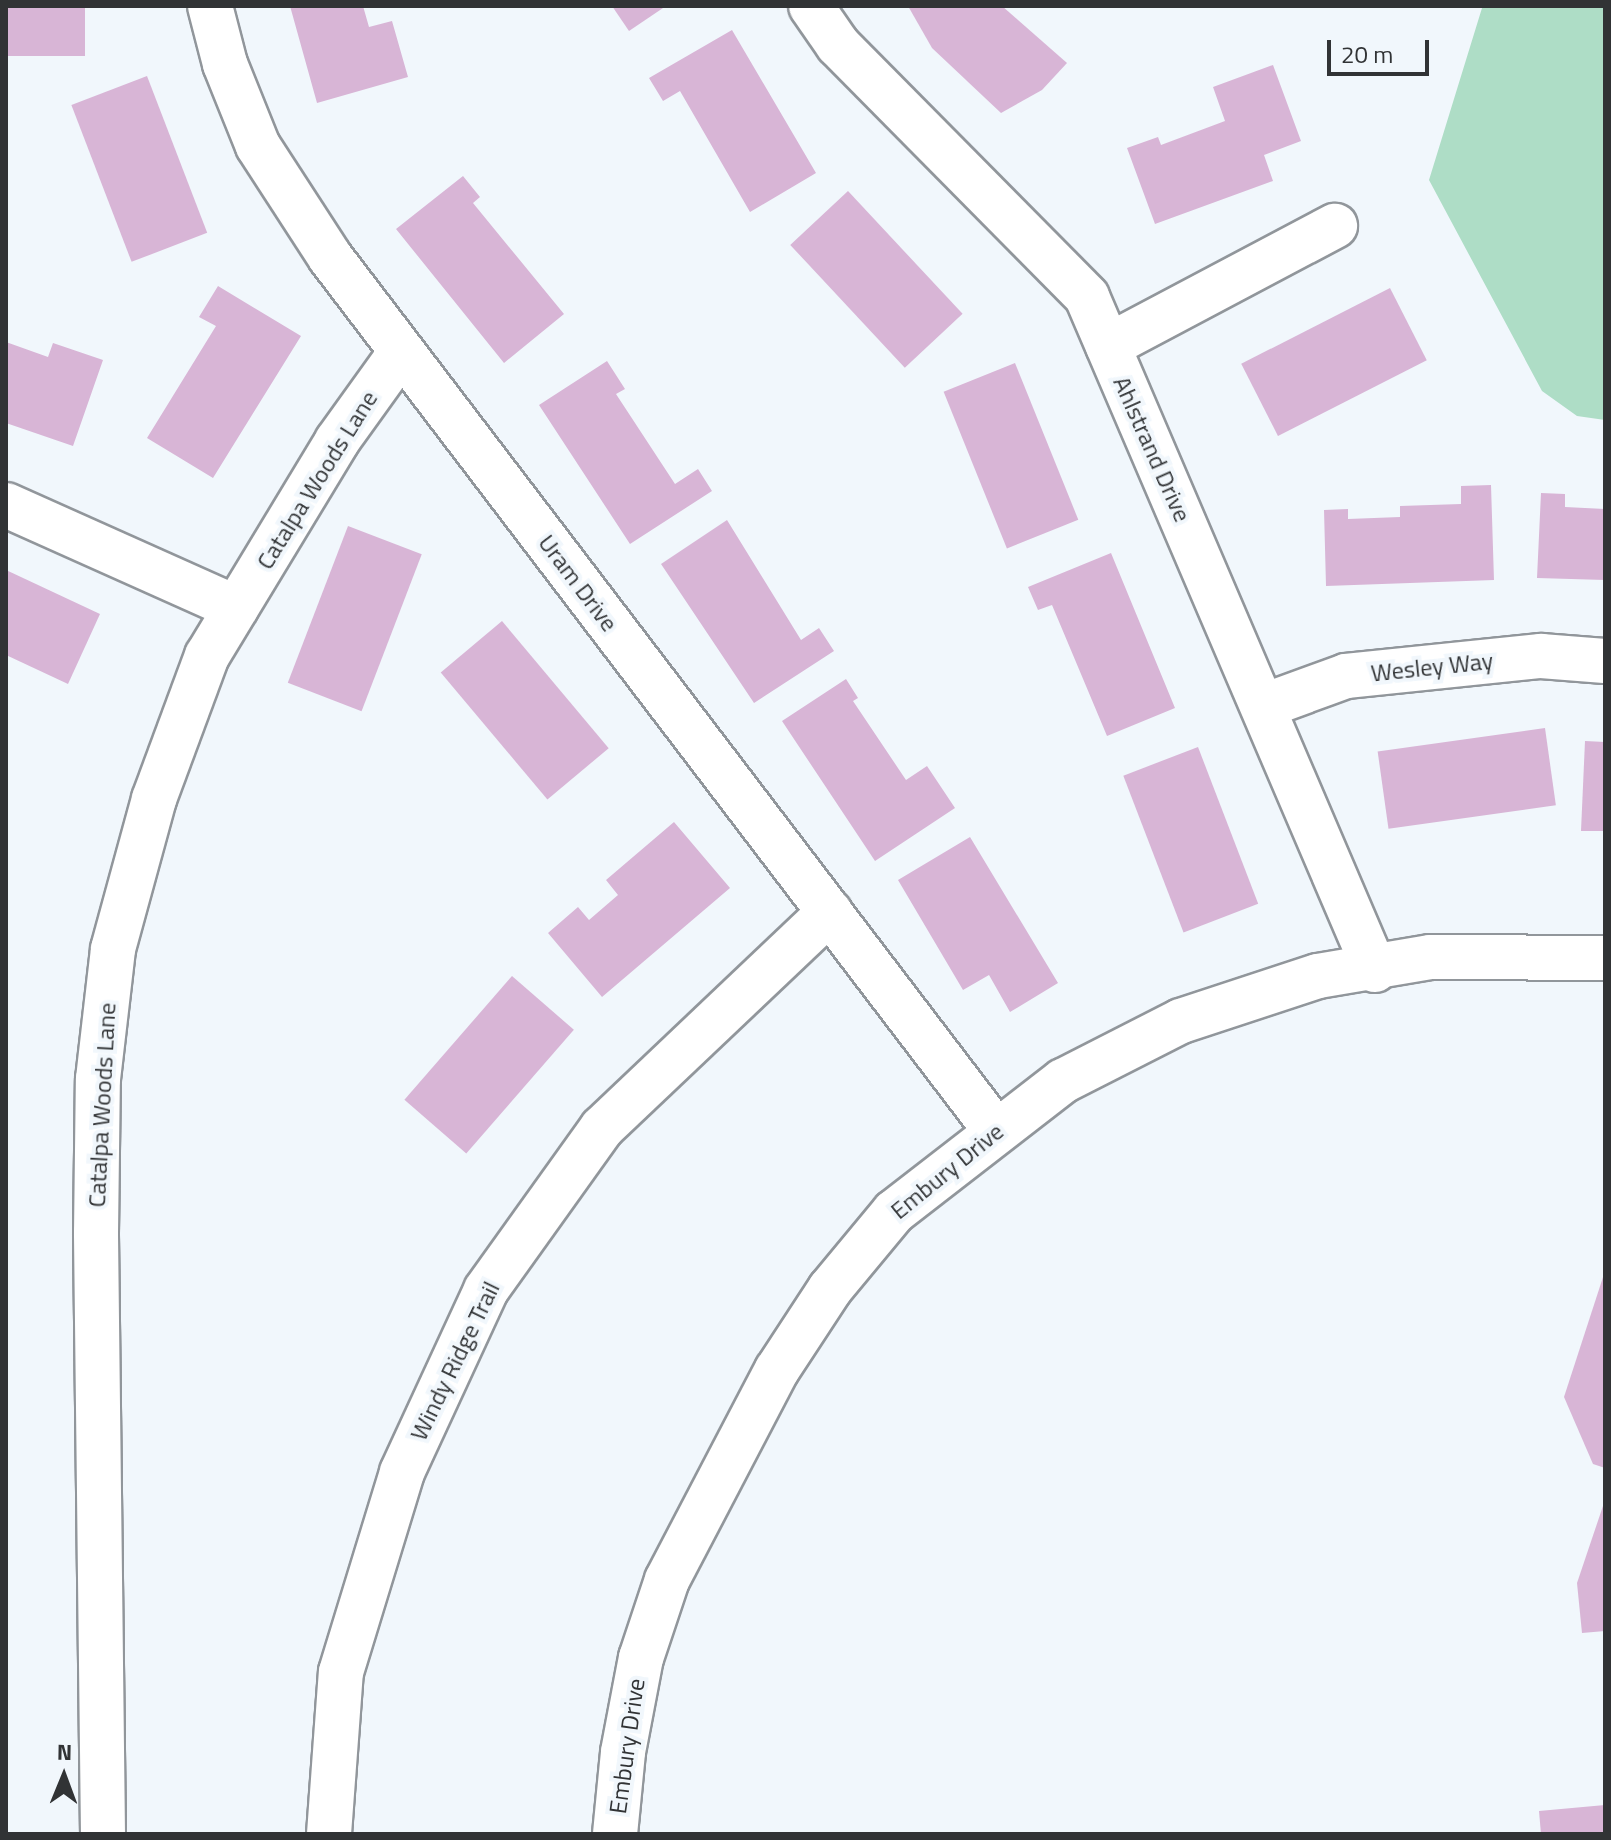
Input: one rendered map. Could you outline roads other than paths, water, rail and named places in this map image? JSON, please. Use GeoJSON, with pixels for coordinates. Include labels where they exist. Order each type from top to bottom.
{"type":"FeatureCollection","features":[{"type":"Feature","properties":{"kind":"street","name":"Uram Drive"},"geometry":{"type":"LineString","coordinates":[[210,6],[225,64],[258,146],[401,352],[996,1131]]}},
{"type":"Feature","properties":{"kind":"street","name":"Ahlstrand Drive"},"geometry":{"type":"LineString","coordinates":[[811,6],[838,45],[1087,297],[1375,970]]}},
{"type":"Feature","properties":{"kind":"street"},"geometry":{"type":"LineString","coordinates":[[1108,346],[1335,226]]}},
{"type":"Feature","properties":{"kind":"street","name":"Catalpa Woods Lane"},"geometry":{"type":"LineString","coordinates":[[103,1834],[98,1079],[113,949],[154,799],[207,656],[337,441],[401,352]]}},
{"type":"Feature","properties":{"kind":"street"},"geometry":{"type":"LineString","coordinates":[[6,505],[236,608]]}},
{"type":"Feature","properties":{"kind":"street","name":"Wesley Way"},"geometry":{"type":"LineString","coordinates":[[1264,706],[1346,676],[1541,656],[1605,661]]}},
{"type":"Feature","properties":{"kind":"street","name":"Windy Ridge Trail"},"geometry":{"type":"LineString","coordinates":[[329,1834],[341,1672],[402,1472],[486,1290],[602,1128],[830,912]]}},
{"type":"Feature","properties":{"kind":"street","name":"Embury Drive"},"geometry":{"type":"LineString","coordinates":[[615,1834],[623,1752],[641,1658],[667,1580],[709,1492],[830,1289],[894,1212],[1063,1081],[1181,1021],[1318,976],[1375,970],[1430,957],[1605,958]]}}]}
